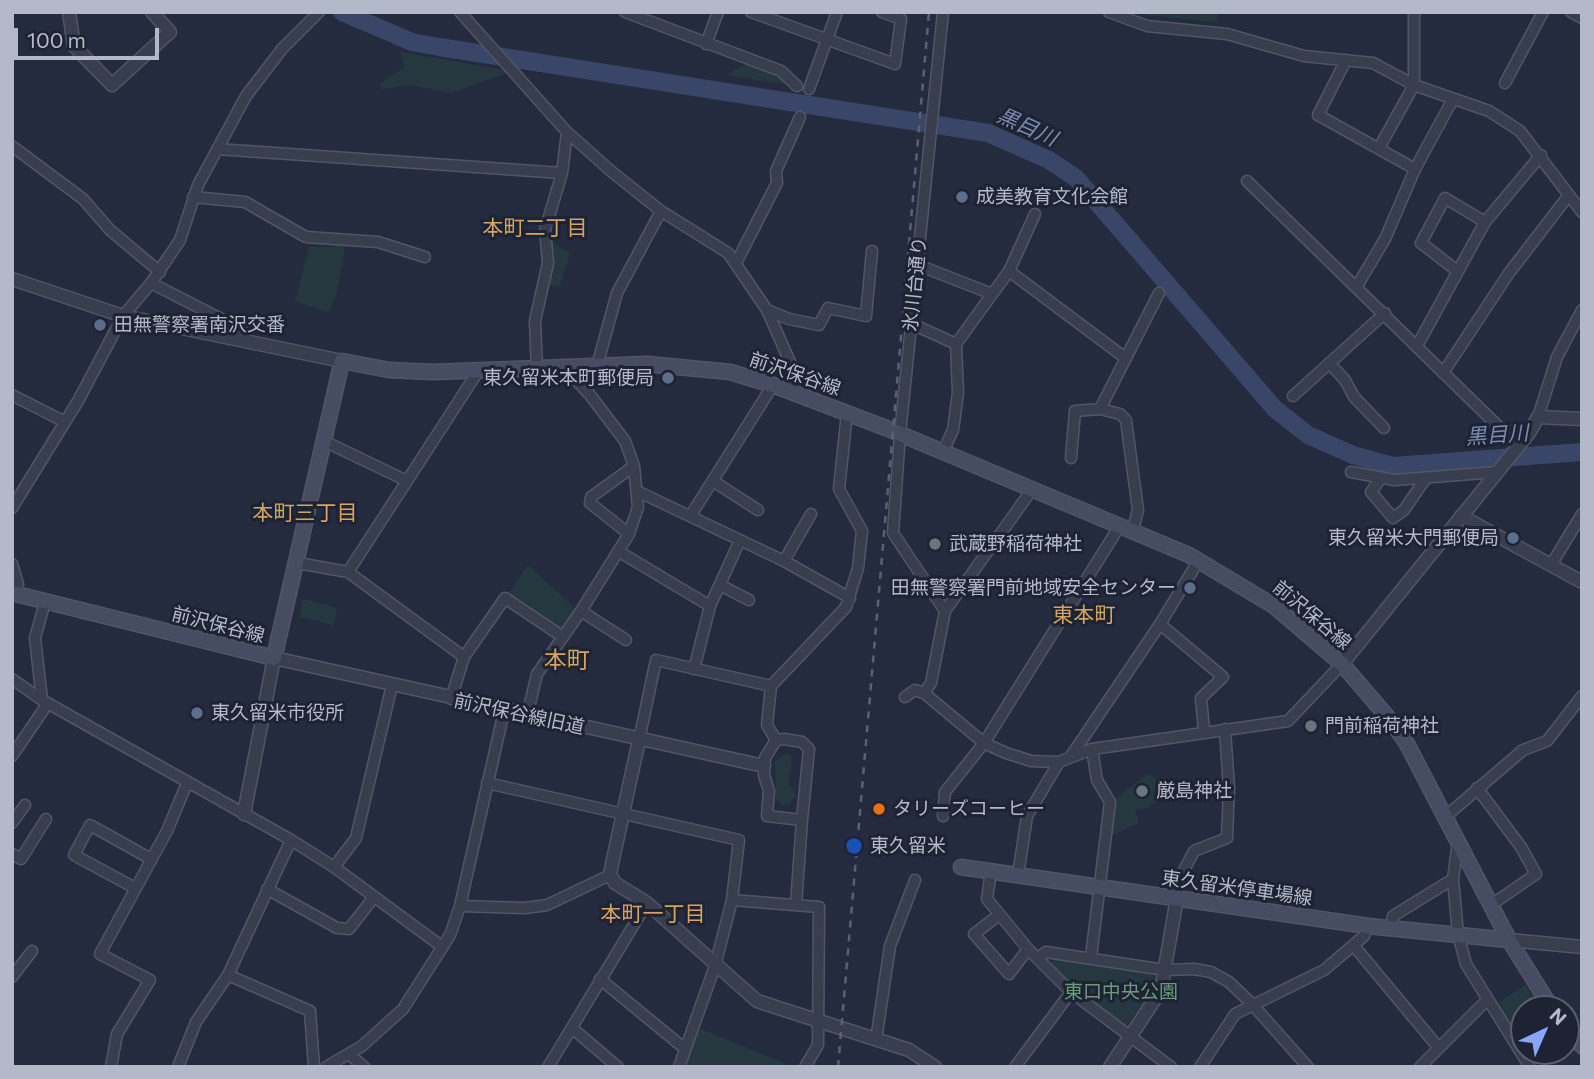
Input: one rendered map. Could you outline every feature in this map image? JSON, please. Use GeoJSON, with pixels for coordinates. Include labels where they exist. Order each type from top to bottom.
{"type":"FeatureCollection","features":[{"type":"Feature","properties":{"kind":"main road","name":"前沢保谷線"},"geometry":{"type":"LineString","coordinates":[[14,593],[274,658],[326,442],[342,361],[389,370],[477,373],[597,366],[693,366],[773,385],[900,434],[1199,560],[1274,606],[1342,664],[1367,691],[1407,744],[1509,940],[1543,995]]}},
{"type":"Feature","properties":{"kind":"main road","name":"東久留米停車場線"},"geometry":{"type":"LineString","coordinates":[[961,867],[1368,926],[1509,940]]}},
{"type":"Feature","properties":{"kind":"street"},"geometry":{"type":"LineString","coordinates":[[69,12],[74,46],[112,85],[170,32],[152,12]]}},
{"type":"Feature","properties":{"kind":"street"},"geometry":{"type":"LineString","coordinates":[[479,12],[463,16],[568,132],[661,211],[728,253],[766,310],[794,371],[793,392]]}},
{"type":"Feature","properties":{"kind":"street"},"geometry":{"type":"LineString","coordinates":[[625,12],[780,71],[797,86]]}},
{"type":"Feature","properties":{"kind":"street"},"geometry":{"type":"LineString","coordinates":[[706,44],[718,12]]}},
{"type":"Feature","properties":{"kind":"street"},"geometry":{"type":"LineString","coordinates":[[751,12],[895,64],[901,19],[882,12]]}},
{"type":"Feature","properties":{"kind":"street"},"geometry":{"type":"LineString","coordinates":[[809,89],[837,12]]}},
{"type":"Feature","properties":{"kind":"street","name":"氷川台通り"},"geometry":{"type":"LineString","coordinates":[[943,12],[910,323],[893,533],[945,611]]}},
{"type":"Feature","properties":{"kind":"street"},"geometry":{"type":"LineString","coordinates":[[1109,12],[1147,26],[1227,34],[1304,56],[1373,64],[1414,85],[1503,118],[1541,155],[1582,212]]}},
{"type":"Feature","properties":{"kind":"street"},"geometry":{"type":"LineString","coordinates":[[1379,148],[1414,85],[1414,12]]}},
{"type":"Feature","properties":{"kind":"street"},"geometry":{"type":"LineString","coordinates":[[1505,83],[1543,12]]}},
{"type":"Feature","properties":{"kind":"street"},"geometry":{"type":"LineString","coordinates":[[1571,12],[1582,18]]}},
{"type":"Feature","properties":{"kind":"street"},"geometry":{"type":"LineString","coordinates":[[12,508],[25,492],[123,316],[152,283],[180,240],[192,197],[256,81],[318,13]]}},
{"type":"Feature","properties":{"kind":"street"},"geometry":{"type":"LineString","coordinates":[[1346,60],[1318,115],[1415,169]]}},
{"type":"Feature","properties":{"kind":"street"},"geometry":{"type":"LineString","coordinates":[[1357,286],[1385,239],[1415,169],[1453,99]]}},
{"type":"Feature","properties":{"kind":"street"},"geometry":{"type":"LineString","coordinates":[[736,263],[777,183],[776,171],[800,117]]}},
{"type":"Feature","properties":{"kind":"street"},"geometry":{"type":"LineString","coordinates":[[537,370],[535,321],[548,263],[545,230],[562,173],[568,132]]}},
{"type":"Feature","properties":{"kind":"street"},"geometry":{"type":"LineString","coordinates":[[12,146],[83,199],[110,230],[160,272]]}},
{"type":"Feature","properties":{"kind":"street"},"geometry":{"type":"LineString","coordinates":[[217,149],[562,173]]}},
{"type":"Feature","properties":{"kind":"street"},"geometry":{"type":"LineString","coordinates":[[1417,346],[1456,270],[1485,222],[1541,155]]}},
{"type":"Feature","properties":{"kind":"street"},"geometry":{"type":"LineString","coordinates":[[1247,181],[1502,430],[1527,435]]}},
{"type":"Feature","properties":{"kind":"street"},"geometry":{"type":"LineString","coordinates":[[1443,373],[1515,265],[1569,195]]}},
{"type":"Feature","properties":{"kind":"street"},"geometry":{"type":"LineString","coordinates":[[192,197],[245,202],[306,237],[378,242],[425,257]]}},
{"type":"Feature","properties":{"kind":"street"},"geometry":{"type":"LineString","coordinates":[[1456,270],[1422,243],[1445,198],[1485,222]]}},
{"type":"Feature","properties":{"kind":"street"},"geometry":{"type":"LineString","coordinates":[[597,366],[617,293],[661,211]]}},
{"type":"Feature","properties":{"kind":"street"},"geometry":{"type":"LineString","coordinates":[[943,452],[953,430],[958,393],[956,344],[1009,271],[1035,214]]}},
{"type":"Feature","properties":{"kind":"street"},"geometry":{"type":"LineString","coordinates":[[766,310],[789,319],[819,325],[828,308],[866,316],[872,251]]}},
{"type":"Feature","properties":{"kind":"street"},"geometry":{"type":"LineString","coordinates":[[918,265],[992,294]]}},
{"type":"Feature","properties":{"kind":"street"},"geometry":{"type":"LineString","coordinates":[[1009,271],[1124,357]]}},
{"type":"Feature","properties":{"kind":"street"},"geometry":{"type":"LineString","coordinates":[[12,279],[123,316],[342,361]]}},
{"type":"Feature","properties":{"kind":"street"},"geometry":{"type":"LineString","coordinates":[[152,283],[243,330],[240,340]]}},
{"type":"Feature","properties":{"kind":"street"},"geometry":{"type":"LineString","coordinates":[[1100,409],[1124,357],[1159,293]]}},
{"type":"Feature","properties":{"kind":"street"},"geometry":{"type":"LineString","coordinates":[[905,697],[915,690],[923,693],[984,743],[1031,761],[1059,762],[1092,749],[1288,721],[1342,664],[1527,435],[1538,417],[1557,357],[1582,310]]}},
{"type":"Feature","properties":{"kind":"street"},"geometry":{"type":"LineString","coordinates":[[1293,396],[1385,313]]}},
{"type":"Feature","properties":{"kind":"street"},"geometry":{"type":"LineString","coordinates":[[910,323],[956,344]]}},
{"type":"Feature","properties":{"kind":"street"},"geometry":{"type":"LineString","coordinates":[[1329,363],[1345,380],[1354,397],[1384,428]]}},
{"type":"Feature","properties":{"kind":"street"},"geometry":{"type":"LineString","coordinates":[[527,716],[537,674],[582,611],[635,522],[639,492],[625,441],[564,368]]}},
{"type":"Feature","properties":{"kind":"street"},"geometry":{"type":"LineString","coordinates":[[348,572],[405,480],[477,373]]}},
{"type":"Feature","properties":{"kind":"street"},"geometry":{"type":"LineString","coordinates":[[691,515],[773,385]]}},
{"type":"Feature","properties":{"kind":"street"},"geometry":{"type":"LineString","coordinates":[[12,395],[65,422]]}},
{"type":"Feature","properties":{"kind":"street"},"geometry":{"type":"LineString","coordinates":[[943,816],[945,792],[984,743],[1138,510],[1126,420],[1120,414],[1100,409],[1075,411],[1072,458]]}},
{"type":"Feature","properties":{"kind":"street"},"geometry":{"type":"LineString","coordinates":[[776,740],[767,724],[771,686],[846,607],[858,568],[862,531],[839,489],[847,413]]}},
{"type":"Feature","properties":{"kind":"street"},"geometry":{"type":"LineString","coordinates":[[1538,417],[1582,419]]}},
{"type":"Feature","properties":{"kind":"street"},"geometry":{"type":"LineString","coordinates":[[326,442],[405,480]]}},
{"type":"Feature","properties":{"kind":"street"},"geometry":{"type":"LineString","coordinates":[[629,534],[590,503],[591,497],[634,466]]}},
{"type":"Feature","properties":{"kind":"street"},"geometry":{"type":"LineString","coordinates":[[1351,472],[1381,478],[1426,478],[1497,472]]}},
{"type":"Feature","properties":{"kind":"street"},"geometry":{"type":"LineString","coordinates":[[1381,478],[1371,492],[1393,518],[1404,510],[1426,478]]}},
{"type":"Feature","properties":{"kind":"street"},"geometry":{"type":"LineString","coordinates":[[713,481],[758,510]]}},
{"type":"Feature","properties":{"kind":"street"},"geometry":{"type":"LineString","coordinates":[[923,693],[931,683],[945,611],[1031,491]]}},
{"type":"Feature","properties":{"kind":"street"},"geometry":{"type":"LineString","coordinates":[[639,492],[784,561],[850,598]]}},
{"type":"Feature","properties":{"kind":"street"},"geometry":{"type":"LineString","coordinates":[[784,561],[811,514]]}},
{"type":"Feature","properties":{"kind":"street"},"geometry":{"type":"LineString","coordinates":[[1551,565],[1582,514]]}},
{"type":"Feature","properties":{"kind":"street"},"geometry":{"type":"LineString","coordinates":[[1461,516],[1582,582]]}},
{"type":"Feature","properties":{"kind":"street"},"geometry":{"type":"LineString","coordinates":[[694,669],[710,606],[740,540]]}},
{"type":"Feature","properties":{"kind":"street"},"geometry":{"type":"LineString","coordinates":[[618,551],[710,606]]}},
{"type":"Feature","properties":{"kind":"street"},"geometry":{"type":"LineString","coordinates":[[1071,756],[1160,624],[1199,560]]}},
{"type":"Feature","properties":{"kind":"street"},"geometry":{"type":"LineString","coordinates":[[298,563],[348,572],[464,657]]}},
{"type":"Feature","properties":{"kind":"street"},"geometry":{"type":"LineString","coordinates":[[12,564],[19,584],[14,593]]}},
{"type":"Feature","properties":{"kind":"street"},"geometry":{"type":"LineString","coordinates":[[720,585],[749,600]]}},
{"type":"Feature","properties":{"kind":"street"},"geometry":{"type":"LineString","coordinates":[[451,699],[464,657],[505,598],[563,636]]}},
{"type":"Feature","properties":{"kind":"street"},"geometry":{"type":"LineString","coordinates":[[12,756],[45,701],[35,638],[45,602]]}},
{"type":"Feature","properties":{"kind":"street"},"geometry":{"type":"LineString","coordinates":[[582,611],[626,640]]}},
{"type":"Feature","properties":{"kind":"street"},"geometry":{"type":"LineString","coordinates":[[1160,624],[1223,677],[1202,698],[1205,731]]}},
{"type":"Feature","properties":{"kind":"street"},"geometry":{"type":"LineString","coordinates":[[244,814],[274,658]]}},
{"type":"Feature","properties":{"kind":"street","name":"前沢保谷線旧道"},"geometry":{"type":"LineString","coordinates":[[274,658],[504,711],[764,766]]}},
{"type":"Feature","properties":{"kind":"street"},"geometry":{"type":"LineString","coordinates":[[771,686],[656,660],[610,875],[615,883],[648,903],[715,966],[757,1000],[918,1054],[935,1067]]}},
{"type":"Feature","properties":{"kind":"street"},"geometry":{"type":"LineString","coordinates":[[12,679],[187,783],[291,840],[334,867],[441,946]]}},
{"type":"Feature","properties":{"kind":"street"},"geometry":{"type":"LineString","coordinates":[[334,867],[356,838],[392,685]]}},
{"type":"Feature","properties":{"kind":"street"},"geometry":{"type":"LineString","coordinates":[[1445,817],[1523,750],[1547,741],[1582,696]]}},
{"type":"Feature","properties":{"kind":"street"},"geometry":{"type":"LineString","coordinates":[[326,1067],[349,1055],[381,1031],[403,1009],[450,935],[460,906],[504,711]]}},
{"type":"Feature","properties":{"kind":"street"},"geometry":{"type":"LineString","coordinates":[[1110,1067],[1161,990],[1174,898],[1194,850],[1227,838],[1229,788],[1225,729]]}},
{"type":"Feature","properties":{"kind":"street"},"geometry":{"type":"LineString","coordinates":[[776,740],[764,766],[769,792],[767,816],[802,820]]}},
{"type":"Feature","properties":{"kind":"street"},"geometry":{"type":"LineString","coordinates":[[776,740],[802,742],[809,749],[796,905]]}},
{"type":"Feature","properties":{"kind":"street"},"geometry":{"type":"LineString","coordinates":[[1091,957],[1110,802],[1097,780],[1092,749]]}},
{"type":"Feature","properties":{"kind":"street"},"geometry":{"type":"LineString","coordinates":[[1018,875],[1029,809],[1059,762]]}},
{"type":"Feature","properties":{"kind":"street"},"geometry":{"type":"LineString","coordinates":[[111,1067],[117,1034],[150,980],[100,954],[151,859],[187,783]]}},
{"type":"Feature","properties":{"kind":"street"},"geometry":{"type":"LineString","coordinates":[[487,783],[739,840],[732,900],[715,966],[679,1067]]}},
{"type":"Feature","properties":{"kind":"street"},"geometry":{"type":"LineString","coordinates":[[1477,788],[1521,847],[1536,874],[1491,905]]}},
{"type":"Feature","properties":{"kind":"street"},"geometry":{"type":"LineString","coordinates":[[12,824],[25,805]]}},
{"type":"Feature","properties":{"kind":"street"},"geometry":{"type":"LineString","coordinates":[[12,854],[21,859],[46,819]]}},
{"type":"Feature","properties":{"kind":"street"},"geometry":{"type":"LineString","coordinates":[[135,888],[74,855],[90,825],[151,859]]}},
{"type":"Feature","properties":{"kind":"street"},"geometry":{"type":"LineString","coordinates":[[178,1067],[196,1022],[228,975],[291,840]]}},
{"type":"Feature","properties":{"kind":"street"},"geometry":{"type":"LineString","coordinates":[[1458,840],[1453,879],[1458,934],[1466,964],[1530,1067]]}},
{"type":"Feature","properties":{"kind":"street"},"geometry":{"type":"LineString","coordinates":[[991,871],[987,899],[1028,949],[1071,992],[1171,1067]]}},
{"type":"Feature","properties":{"kind":"street"},"geometry":{"type":"LineString","coordinates":[[460,906],[547,905],[610,875]]}},
{"type":"Feature","properties":{"kind":"street"},"geometry":{"type":"LineString","coordinates":[[1391,929],[1393,916],[1453,879]]}},
{"type":"Feature","properties":{"kind":"street"},"geometry":{"type":"LineString","coordinates":[[876,1040],[890,946],[915,880]]}},
{"type":"Feature","properties":{"kind":"street"},"geometry":{"type":"LineString","coordinates":[[267,890],[337,928],[349,929],[374,897]]}},
{"type":"Feature","properties":{"kind":"street"},"geometry":{"type":"LineString","coordinates":[[732,900],[819,907],[816,1022],[818,1045],[805,1067]]}},
{"type":"Feature","properties":{"kind":"street"},"geometry":{"type":"LineString","coordinates":[[548,1067],[648,903]]}},
{"type":"Feature","properties":{"kind":"street"},"geometry":{"type":"LineString","coordinates":[[999,915],[974,934],[1009,974],[1028,949]]}},
{"type":"Feature","properties":{"kind":"street"},"geometry":{"type":"LineString","coordinates":[[1200,1067],[1235,1014],[1324,970],[1364,936],[1368,926]]}},
{"type":"Feature","properties":{"kind":"street"},"geometry":{"type":"LineString","coordinates":[[1509,940],[1582,947]]}},
{"type":"Feature","properties":{"kind":"street"},"geometry":{"type":"LineString","coordinates":[[1354,946],[1438,1047]]}},
{"type":"Feature","properties":{"kind":"street"},"geometry":{"type":"LineString","coordinates":[[12,977],[32,951]]}},
{"type":"Feature","properties":{"kind":"street"},"geometry":{"type":"LineString","coordinates":[[1038,958],[1046,952],[1165,970],[1194,969],[1211,972],[1229,982],[1252,1004],[1308,1067]]}},
{"type":"Feature","properties":{"kind":"street"},"geometry":{"type":"LineString","coordinates":[[12,955],[23,963]]}},
{"type":"Feature","properties":{"kind":"street"},"geometry":{"type":"LineString","coordinates":[[228,975],[310,1011],[314,1067]]}},
{"type":"Feature","properties":{"kind":"street"},"geometry":{"type":"LineString","coordinates":[[600,979],[684,1048]]}},
{"type":"Feature","properties":{"kind":"street"},"geometry":{"type":"LineString","coordinates":[[1015,1067],[1071,992]]}},
{"type":"Feature","properties":{"kind":"street"},"geometry":{"type":"LineString","coordinates":[[1420,1067],[1488,999]]}},
{"type":"Feature","properties":{"kind":"street"},"geometry":{"type":"LineString","coordinates":[[572,1028],[618,1067]]}},
{"type":"Feature","properties":{"kind":"street"},"geometry":{"type":"LineString","coordinates":[[349,1055],[364,1067]]}},
{"type":"Feature","properties":{"kind":"green space"},"geometry":{"type":"Polygon","coordinates":[[[1117,12],[1220,12],[1215,22],[1117,12]]]}},
{"type":"Feature","properties":{"kind":"green space"},"geometry":{"type":"Polygon","coordinates":[[[401,52],[512,71],[451,93],[411,85],[382,89],[379,84],[404,68],[401,52]]]}},
{"type":"Feature","properties":{"kind":"green space"},"geometry":{"type":"Polygon","coordinates":[[[751,60],[797,86],[727,75],[751,60]]]}},
{"type":"Feature","properties":{"kind":"green space"},"geometry":{"type":"Polygon","coordinates":[[[548,240],[570,253],[559,288],[546,283],[548,240]]]}},
{"type":"Feature","properties":{"kind":"green space"},"geometry":{"type":"Polygon","coordinates":[[[345,246],[338,289],[329,313],[295,301],[309,247],[345,246]]]}},
{"type":"Feature","properties":{"kind":"green space"},"geometry":{"type":"Polygon","coordinates":[[[528,565],[578,611],[562,636],[507,596],[528,565]]]}},
{"type":"Feature","properties":{"kind":"green space"},"geometry":{"type":"Polygon","coordinates":[[[303,599],[337,608],[333,625],[300,617],[303,599]]]}},
{"type":"Feature","properties":{"kind":"green space"},"geometry":{"type":"Polygon","coordinates":[[[787,753],[792,757],[789,784],[796,794],[790,804],[782,805],[776,799],[775,762],[787,753]]]}},
{"type":"Feature","properties":{"kind":"green space"},"geometry":{"type":"Polygon","coordinates":[[[1149,773],[1166,786],[1169,794],[1147,808],[1135,810],[1139,822],[1111,836],[1111,802],[1149,773]]]}},
{"type":"Feature","properties":{"kind":"green space","name":"東口中央公園"},"geometry":{"type":"Polygon","coordinates":[[[1055,958],[1140,970],[1155,977],[1142,1005],[1127,1025],[1072,988],[1050,965],[1055,958]]]}},
{"type":"Feature","properties":{"kind":"green space"},"geometry":{"type":"Polygon","coordinates":[[[1525,985],[1532,995],[1510,995],[1525,985]]]}},
{"type":"Feature","properties":{"kind":"green space"},"geometry":{"type":"Polygon","coordinates":[[[1510,995],[1510,1025],[1497,1004],[1510,995]]]}},
{"type":"Feature","properties":{"kind":"green space"},"geometry":{"type":"Polygon","coordinates":[[[696,1027],[794,1067],[682,1067],[696,1027]]]}},
{"type":"Feature","properties":{"kind":"waterway","name":"黒目川"},"geometry":{"type":"LineString","coordinates":[[342,12],[412,42],[988,133],[1049,160],[1076,178],[1275,409],[1308,435],[1353,455],[1393,466],[1582,452]]}},
{"type":"Feature","properties":{"kind":"railway"},"geometry":{"type":"LineString","coordinates":[[838,1067],[929,12]]}},
{"type":"Feature","properties":{"kind":"place","name":"成美教育文化会館"},"geometry":{"type":"Point","coordinates":[962,197]}},
{"type":"Feature","properties":{"kind":"place","name":"田無警察署南沢交番"},"geometry":{"type":"Point","coordinates":[100,325]}},
{"type":"Feature","properties":{"kind":"place","name":"東久留米本町郵便局"},"geometry":{"type":"Point","coordinates":[668,378]}},
{"type":"Feature","properties":{"kind":"place","name":"東久留米大門郵便局"},"geometry":{"type":"Point","coordinates":[1513,538]}},
{"type":"Feature","properties":{"kind":"place","name":"武蔵野稲荷神社"},"geometry":{"type":"Point","coordinates":[935,544]}},
{"type":"Feature","properties":{"kind":"place","name":"田無警察署門前地域安全センター"},"geometry":{"type":"Point","coordinates":[1190,588]}},
{"type":"Feature","properties":{"kind":"place","name":"東久留米市役所"},"geometry":{"type":"Point","coordinates":[197,713]}},
{"type":"Feature","properties":{"kind":"place","name":"門前稲荷神社"},"geometry":{"type":"Point","coordinates":[1311,726]}},
{"type":"Feature","properties":{"kind":"place","name":"厳島神社"},"geometry":{"type":"Point","coordinates":[1142,791]}},
{"type":"Feature","properties":{"kind":"place","name":"タリーズコーヒー"},"geometry":{"type":"Point","coordinates":[879,809]}},
{"type":"Feature","properties":{"kind":"place","name":"東久留米"},"geometry":{"type":"Point","coordinates":[854,846]}},
{"type":"Feature","properties":{"kind":"district","name":"本町二丁目"},"geometry":{"type":"Point","coordinates":[535,228]}},
{"type":"Feature","properties":{"kind":"district","name":"本町三丁目"},"geometry":{"type":"Point","coordinates":[305,513]}},
{"type":"Feature","properties":{"kind":"district","name":"東本町"},"geometry":{"type":"Point","coordinates":[1084,615]}},
{"type":"Feature","properties":{"kind":"district","name":"本町"},"geometry":{"type":"Point","coordinates":[567,660]}},
{"type":"Feature","properties":{"kind":"district","name":"本町一丁目"},"geometry":{"type":"Point","coordinates":[653,914]}}]}
